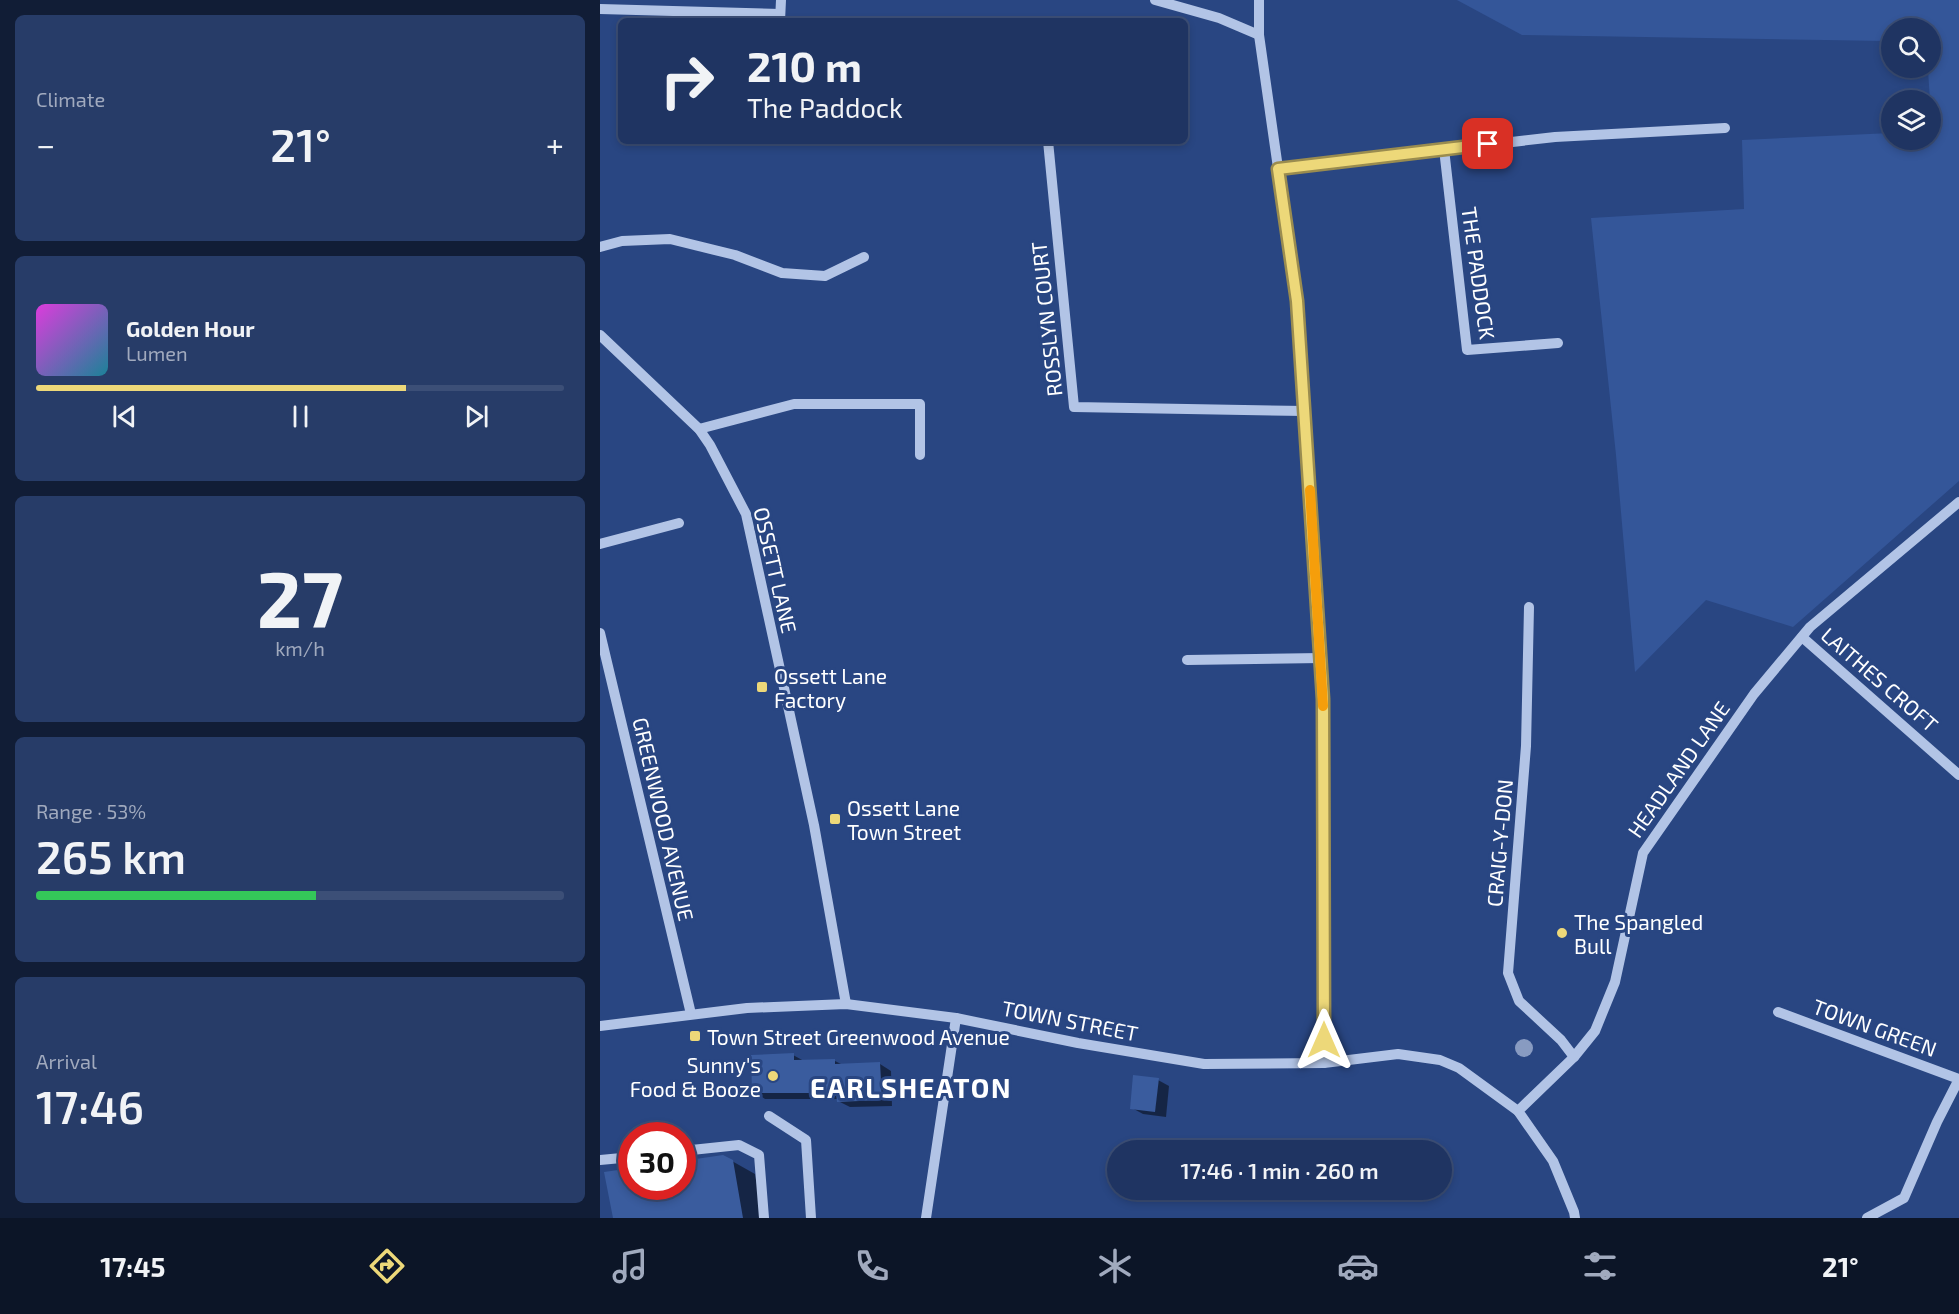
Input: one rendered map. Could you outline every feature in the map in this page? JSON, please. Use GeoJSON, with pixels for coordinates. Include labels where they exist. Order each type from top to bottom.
{"type":"FeatureCollection","features":[{"type":"Feature","properties":{"kind":"street"},"geometry":{"type":"LineString","coordinates":[[600,9],[780,18],[781,0]]}},
{"type":"Feature","properties":{"kind":"street"},"geometry":{"type":"LineString","coordinates":[[1155,0],[1219,18],[1259,35]]}},
{"type":"Feature","properties":{"kind":"street"},"geometry":{"type":"LineString","coordinates":[[1259,0],[1259,35],[1297,301],[1321,658],[1324,711],[1324,1063]]}},
{"type":"Feature","properties":{"kind":"street"},"geometry":{"type":"LineString","coordinates":[[1278,169],[1555,137],[1725,128]]}},
{"type":"Feature","properties":{"kind":"street","name":"ROSSLYN COURT"},"geometry":{"type":"LineString","coordinates":[[1048,144],[1074,407],[1305,411]]}},
{"type":"Feature","properties":{"kind":"street","name":"THE PADDOCK"},"geometry":{"type":"LineString","coordinates":[[1444,149],[1467,350],[1558,343]]}},
{"type":"Feature","properties":{"kind":"street"},"geometry":{"type":"LineString","coordinates":[[600,247],[622,241],[670,238],[735,255],[782,273],[825,276],[864,257]]}},
{"type":"Feature","properties":{"kind":"street","name":"OSSETT LANE"},"geometry":{"type":"LineString","coordinates":[[600,335],[699,429],[710,445],[746,514],[814,825],[846,1004]]}},
{"type":"Feature","properties":{"kind":"street"},"geometry":{"type":"LineString","coordinates":[[699,429],[794,404],[920,404],[920,454]]}},
{"type":"Feature","properties":{"kind":"street","name":"HEADLAND LANE"},"geometry":{"type":"LineString","coordinates":[[1518,1111],[1574,1057],[1595,1031],[1615,982],[1643,853],[1754,694],[1810,627],[1959,502]]}},
{"type":"Feature","properties":{"kind":"street"},"geometry":{"type":"LineString","coordinates":[[600,544],[679,523]]}},
{"type":"Feature","properties":{"kind":"street","name":"CRAIG-Y-DON"},"geometry":{"type":"LineString","coordinates":[[1529,607],[1526,746],[1508,973],[1519,1001],[1561,1040],[1574,1057]]}},
{"type":"Feature","properties":{"kind":"street","name":"GREENWOOD AVENUE"},"geometry":{"type":"LineString","coordinates":[[600,633],[691,1014]]}},
{"type":"Feature","properties":{"kind":"street","name":"LAITHES CROFT"},"geometry":{"type":"LineString","coordinates":[[1802,637],[1959,775]]}},
{"type":"Feature","properties":{"kind":"street"},"geometry":{"type":"LineString","coordinates":[[1187,660],[1321,658]]}},
{"type":"Feature","properties":{"kind":"street","name":"TOWN STREET"},"geometry":{"type":"LineString","coordinates":[[600,1026],[747,1008],[846,1004],[956,1018],[1078,1043],[1204,1064],[1324,1063],[1398,1054],[1440,1060],[1459,1068],[1518,1111],[1553,1161],[1575,1218]]}},
{"type":"Feature","properties":{"kind":"street","name":"TOWN GREEN"},"geometry":{"type":"LineString","coordinates":[[1778,1012],[1959,1079],[1937,1122],[1904,1198],[1867,1218]]}},
{"type":"Feature","properties":{"kind":"street"},"geometry":{"type":"LineString","coordinates":[[926,1218],[956,1018]]}},
{"type":"Feature","properties":{"kind":"street"},"geometry":{"type":"LineString","coordinates":[[769,1116],[806,1140],[811,1218]]}},
{"type":"Feature","properties":{"kind":"street"},"geometry":{"type":"LineString","coordinates":[[696,1150],[739,1145],[759,1155],[764,1218]]}},
{"type":"Feature","properties":{"kind":"street"},"geometry":{"type":"LineString","coordinates":[[600,1160],[618,1158]]}},
{"type":"Feature","properties":{"kind":"shaded area"},"geometry":{"type":"Polygon","coordinates":[[[1457,0],[1959,0],[1959,481],[1793,627],[1706,600],[1635,672],[1616,455],[1591,218],[1744,209],[1742,140],[1881,133],[1881,150],[1941,150],[1941,90],[1929,90],[1929,78],[1941,78],[1941,18],[1881,18],[1881,41],[1522,35],[1457,0]]]}},
{"type":"Feature","properties":{"kind":"building"},"geometry":{"type":"Polygon","coordinates":[[[794,1053],[794,1060],[835,1059],[835,1064],[880,1062],[882,1100],[837,1102],[836,1093],[752,1093],[751,1055],[794,1053]]]}},
{"type":"Feature","properties":{"kind":"building"},"geometry":{"type":"Polygon","coordinates":[[[1133,1075],[1159,1078],[1155,1112],[1130,1109],[1133,1075]]]}},
{"type":"Feature","properties":{"kind":"building"},"geometry":{"type":"Polygon","coordinates":[[[723,1155],[733,1160],[743,1218],[613,1218],[604,1172],[618,1170],[618,1200],[696,1200],[696,1159],[723,1155]]]}},
{"type":"Feature","properties":{"kind":"slow traffic"},"geometry":{"type":"LineString","coordinates":[[1310,490],[1323,706]]}},
{"type":"Feature","properties":{"kind":"place","name":"Ossett Lane Factory"},"geometry":{"type":"Point","coordinates":[762,687]}},
{"type":"Feature","properties":{"kind":"place","name":"Ossett Lane Town Street"},"geometry":{"type":"Point","coordinates":[835,819]}},
{"type":"Feature","properties":{"kind":"place","name":"The Spangled Bull"},"geometry":{"type":"Point","coordinates":[1562,933]}},
{"type":"Feature","properties":{"kind":"place","name":"Town Street Greenwood Avenue"},"geometry":{"type":"Point","coordinates":[695,1036]}},
{"type":"Feature","properties":{"kind":"place","name":"Sunny's Food & Booze"},"geometry":{"type":"Point","coordinates":[773,1076]}},
{"type":"Feature","properties":{"kind":"district","name":"EARLSHEATON"},"geometry":{"type":"Point","coordinates":[911,1087]}},
{"type":"Feature","properties":{"kind":"route"},"geometry":{"type":"LineString","coordinates":[[1324,1040],[1323,699],[1297,301],[1278,169],[1488,144]]}}]}
